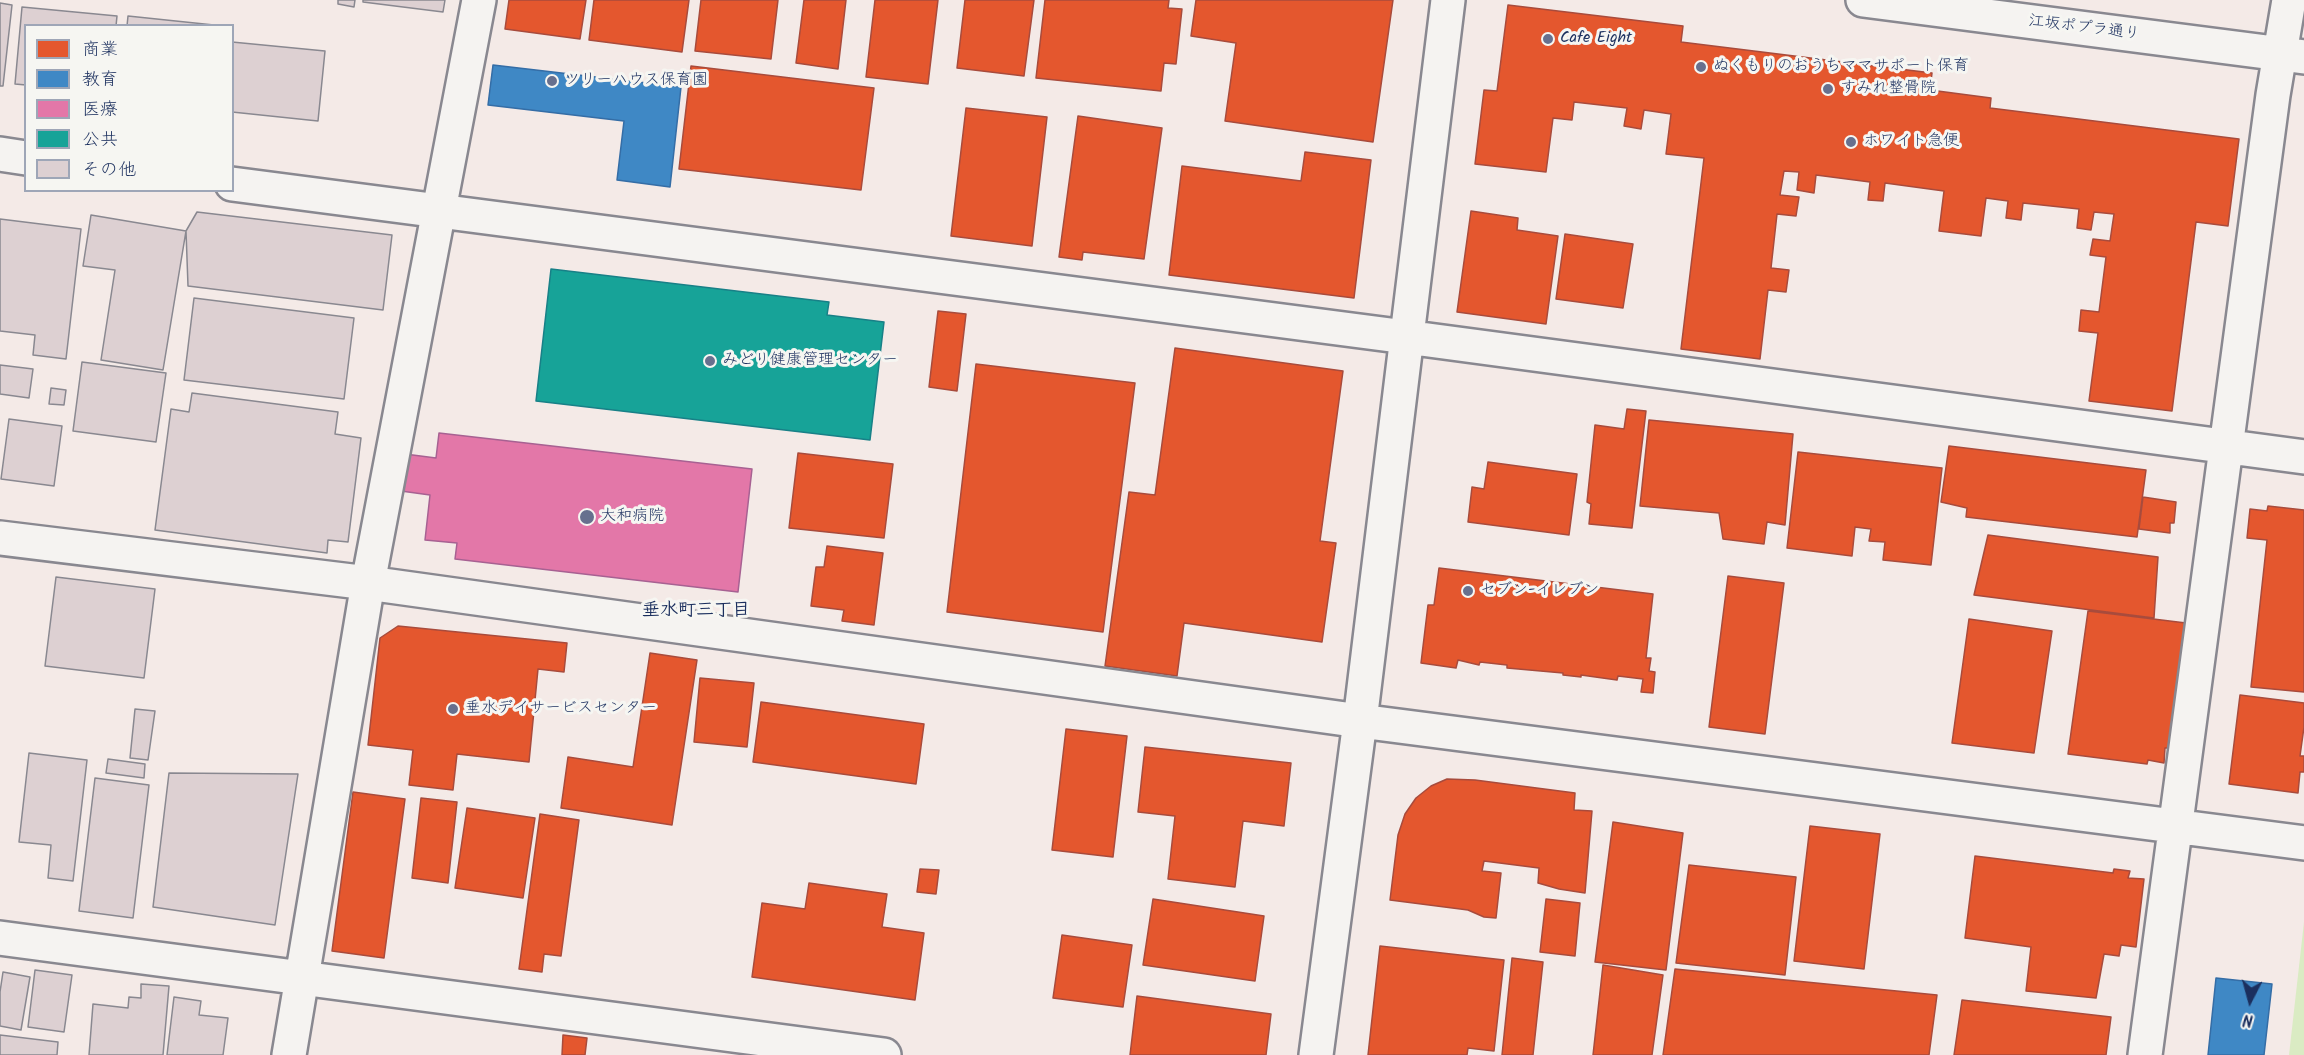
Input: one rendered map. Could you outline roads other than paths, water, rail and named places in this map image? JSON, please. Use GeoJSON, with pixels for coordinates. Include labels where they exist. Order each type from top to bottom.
{"type":"FeatureCollection","features":[{"type":"Feature","properties":{"kind":"street"},"geometry":{"type":"LineString","coordinates":[[289,1055],[300,978],[368,583],[480,0]]}},
{"type":"Feature","properties":{"kind":"street"},"geometry":{"type":"LineString","coordinates":[[1316,1055],[1360,721],[1448,0]]}},
{"type":"Feature","properties":{"kind":"street","name":"江坂ポプラ通り"},"geometry":{"type":"LineString","coordinates":[[1863,0],[2292,56]]}},
{"type":"Feature","properties":{"kind":"street"},"geometry":{"type":"LineString","coordinates":[[2145,1055],[2225,447],[2292,56],[2289,0]]}},
{"type":"Feature","properties":{"kind":"street"},"geometry":{"type":"LineString","coordinates":[[0,154],[24,158]]}},
{"type":"Feature","properties":{"kind":"street"},"geometry":{"type":"LineString","coordinates":[[234,184],[2304,457]]}},
{"type":"Feature","properties":{"kind":"street"},"geometry":{"type":"LineString","coordinates":[[0,538],[368,583],[1360,721],[2304,843]]}},
{"type":"Feature","properties":{"kind":"street"},"geometry":{"type":"LineString","coordinates":[[0,938],[884,1055]]}},
{"type":"Feature","properties":{"kind":"place","name":"Cafe Eight"},"geometry":{"type":"Point","coordinates":[1548,39]}},
{"type":"Feature","properties":{"kind":"place","name":"ぬくもりのおうちママサポート保育"},"geometry":{"type":"Point","coordinates":[1701,67]}},
{"type":"Feature","properties":{"kind":"place","name":"ツリーハウス保育園"},"geometry":{"type":"Point","coordinates":[552,81]}},
{"type":"Feature","properties":{"kind":"place","name":"すみれ整骨院"},"geometry":{"type":"Point","coordinates":[1828,89]}},
{"type":"Feature","properties":{"kind":"place","name":"ホワイト急便"},"geometry":{"type":"Point","coordinates":[1851,142]}},
{"type":"Feature","properties":{"kind":"place","name":"みどり健康管理センター"},"geometry":{"type":"Point","coordinates":[710,361]}},
{"type":"Feature","properties":{"kind":"place","name":"大和病院"},"geometry":{"type":"Point","coordinates":[587,517]}},
{"type":"Feature","properties":{"kind":"place","name":"セブン-イレブン"},"geometry":{"type":"Point","coordinates":[1468,591]}},
{"type":"Feature","properties":{"kind":"place","name":"垂水デイサービスセンター"},"geometry":{"type":"Point","coordinates":[453,709]}},
{"type":"Feature","properties":{"kind":"district","name":"垂水町三丁目"},"geometry":{"type":"Point","coordinates":[696,612]}}]}
